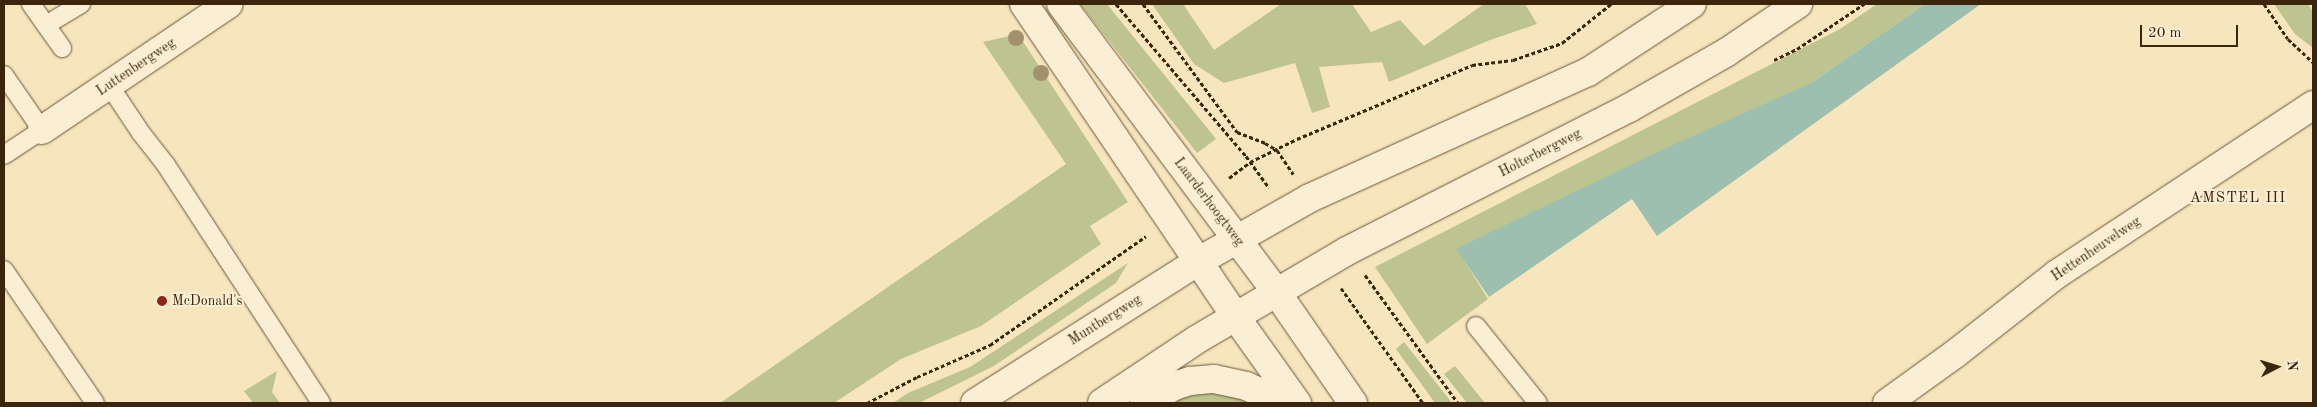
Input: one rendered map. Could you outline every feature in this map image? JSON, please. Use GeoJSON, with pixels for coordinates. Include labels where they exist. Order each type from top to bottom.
{"type":"FeatureCollection","features":[{"type":"Feature","properties":{"kind":"main road","name":"Luttenbergweg"},"geometry":{"type":"LineString","coordinates":[[42,130],[229,4]]}},
{"type":"Feature","properties":{"kind":"main road"},"geometry":{"type":"LineString","coordinates":[[1024,4],[1200,261],[1235,316],[1298,403]]}},
{"type":"Feature","properties":{"kind":"main road","name":"Laarderhoogtweg"},"geometry":{"type":"LineString","coordinates":[[1061,4],[1277,293],[1353,403]]}},
{"type":"Feature","properties":{"kind":"main road"},"geometry":{"type":"LineString","coordinates":[[1238,241],[1318,194],[1588,72],[1692,4]]}},
{"type":"Feature","properties":{"kind":"main road","name":"Holterbergweg"},"geometry":{"type":"LineString","coordinates":[[1277,293],[1323,264],[1629,108],[1727,52],[1798,4]]}},
{"type":"Feature","properties":{"kind":"main road","name":"Hettenheuvelweg"},"geometry":{"type":"LineString","coordinates":[[1887,403],[1955,354],[2057,274],[2313,105]]}},
{"type":"Feature","properties":{"kind":"main road","name":"Muntbergweg"},"geometry":{"type":"LineString","coordinates":[[974,403],[1200,261],[1238,241]]}},
{"type":"Feature","properties":{"kind":"main road"},"geometry":{"type":"LineString","coordinates":[[1102,403],[1235,316],[1277,293]]}},
{"type":"Feature","properties":{"kind":"main road"},"geometry":{"type":"LineString","coordinates":[[1144,403],[1177,385],[1190,381],[1214,379],[1246,386],[1262,393],[1276,403]]}},
{"type":"Feature","properties":{"kind":"lane"},"geometry":{"type":"LineString","coordinates":[[31,4],[62,48]]}},
{"type":"Feature","properties":{"kind":"lane"},"geometry":{"type":"LineString","coordinates":[[46,26],[81,4]]}},
{"type":"Feature","properties":{"kind":"lane"},"geometry":{"type":"LineString","coordinates":[[4,75],[42,130],[4,155]]}},
{"type":"Feature","properties":{"kind":"lane"},"geometry":{"type":"LineString","coordinates":[[109,85],[141,133],[166,165],[321,403]]}},
{"type":"Feature","properties":{"kind":"lane"},"geometry":{"type":"LineString","coordinates":[[4,270],[95,403]]}},
{"type":"Feature","properties":{"kind":"lane"},"geometry":{"type":"LineString","coordinates":[[1476,326],[1538,403]]}},
{"type":"Feature","properties":{"kind":"path"},"geometry":{"type":"LineString","coordinates":[[1116,4],[1250,162],[1297,139],[1472,66],[1513,60],[1562,43],[1611,4]]}},
{"type":"Feature","properties":{"kind":"path"},"geometry":{"type":"LineString","coordinates":[[1143,4],[1237,132],[1265,143]]}},
{"type":"Feature","properties":{"kind":"path"},"geometry":{"type":"LineString","coordinates":[[2264,4],[2288,39],[2313,62]]}},
{"type":"Feature","properties":{"kind":"path"},"geometry":{"type":"LineString","coordinates":[[867,403],[916,377],[990,345],[1124,251]]}},
{"type":"Feature","properties":{"kind":"path"},"geometry":{"type":"LineString","coordinates":[[1323,264],[1424,403]]}},
{"type":"Feature","properties":{"kind":"green space"},"geometry":{"type":"Polygon","coordinates":[[[1080,4],[1107,4],[1216,139],[1197,153],[1080,4]]]}},
{"type":"Feature","properties":{"kind":"green space"},"geometry":{"type":"Polygon","coordinates":[[[1152,4],[1183,4],[1214,50],[1281,4],[1352,4],[1371,32],[1400,20],[1424,46],[1484,4],[1525,4],[1537,24],[1490,40],[1389,82],[1382,62],[1319,67],[1330,107],[1312,113],[1295,63],[1224,83],[1194,64],[1152,4]]]}},
{"type":"Feature","properties":{"kind":"green space"},"geometry":{"type":"Polygon","coordinates":[[[1877,4],[1925,4],[1811,83],[1457,249],[1488,299],[1427,344],[1375,267],[1840,29],[1877,4]]]}},
{"type":"Feature","properties":{"kind":"green space"},"geometry":{"type":"Polygon","coordinates":[[[2274,4],[2308,4],[2313,12],[2313,48],[2295,34],[2274,4]]]}},
{"type":"Feature","properties":{"kind":"green space"},"geometry":{"type":"Polygon","coordinates":[[[1018,34],[1128,202],[1090,226],[1101,244],[981,326],[901,359],[834,403],[720,403],[1066,164],[983,42],[1018,34]]]}},
{"type":"Feature","properties":{"kind":"green space"},"geometry":{"type":"Polygon","coordinates":[[[1128,263],[1116,283],[994,366],[919,403],[893,403],[908,393],[970,367],[1128,263]]]}},
{"type":"Feature","properties":{"kind":"green space"},"geometry":{"type":"Polygon","coordinates":[[[1404,342],[1452,403],[1435,403],[1396,349],[1404,342]]]}},
{"type":"Feature","properties":{"kind":"green space"},"geometry":{"type":"Polygon","coordinates":[[[1455,366],[1485,403],[1467,403],[1444,374],[1455,366]]]}},
{"type":"Feature","properties":{"kind":"green space"},"geometry":{"type":"Polygon","coordinates":[[[277,371],[272,392],[280,403],[253,403],[244,391],[277,371]]]}},
{"type":"Feature","properties":{"kind":"green space"},"geometry":{"type":"Polygon","coordinates":[[[1210,390],[1257,403],[1159,403],[1172,397],[1210,390]]]}},
{"type":"Feature","properties":{"kind":"shaded area"},"geometry":{"type":"Polygon","coordinates":[[[1925,4],[1981,4],[1657,236],[1632,199],[1489,297],[1456,249],[1666,148],[1811,83],[1925,4]]]}},
{"type":"Feature","properties":{"kind":"place","name":"McDonald's"},"geometry":{"type":"Point","coordinates":[162,301]}},
{"type":"Feature","properties":{"kind":"district","name":"AMSTEL III"},"geometry":{"type":"Point","coordinates":[2238,199]}}]}
